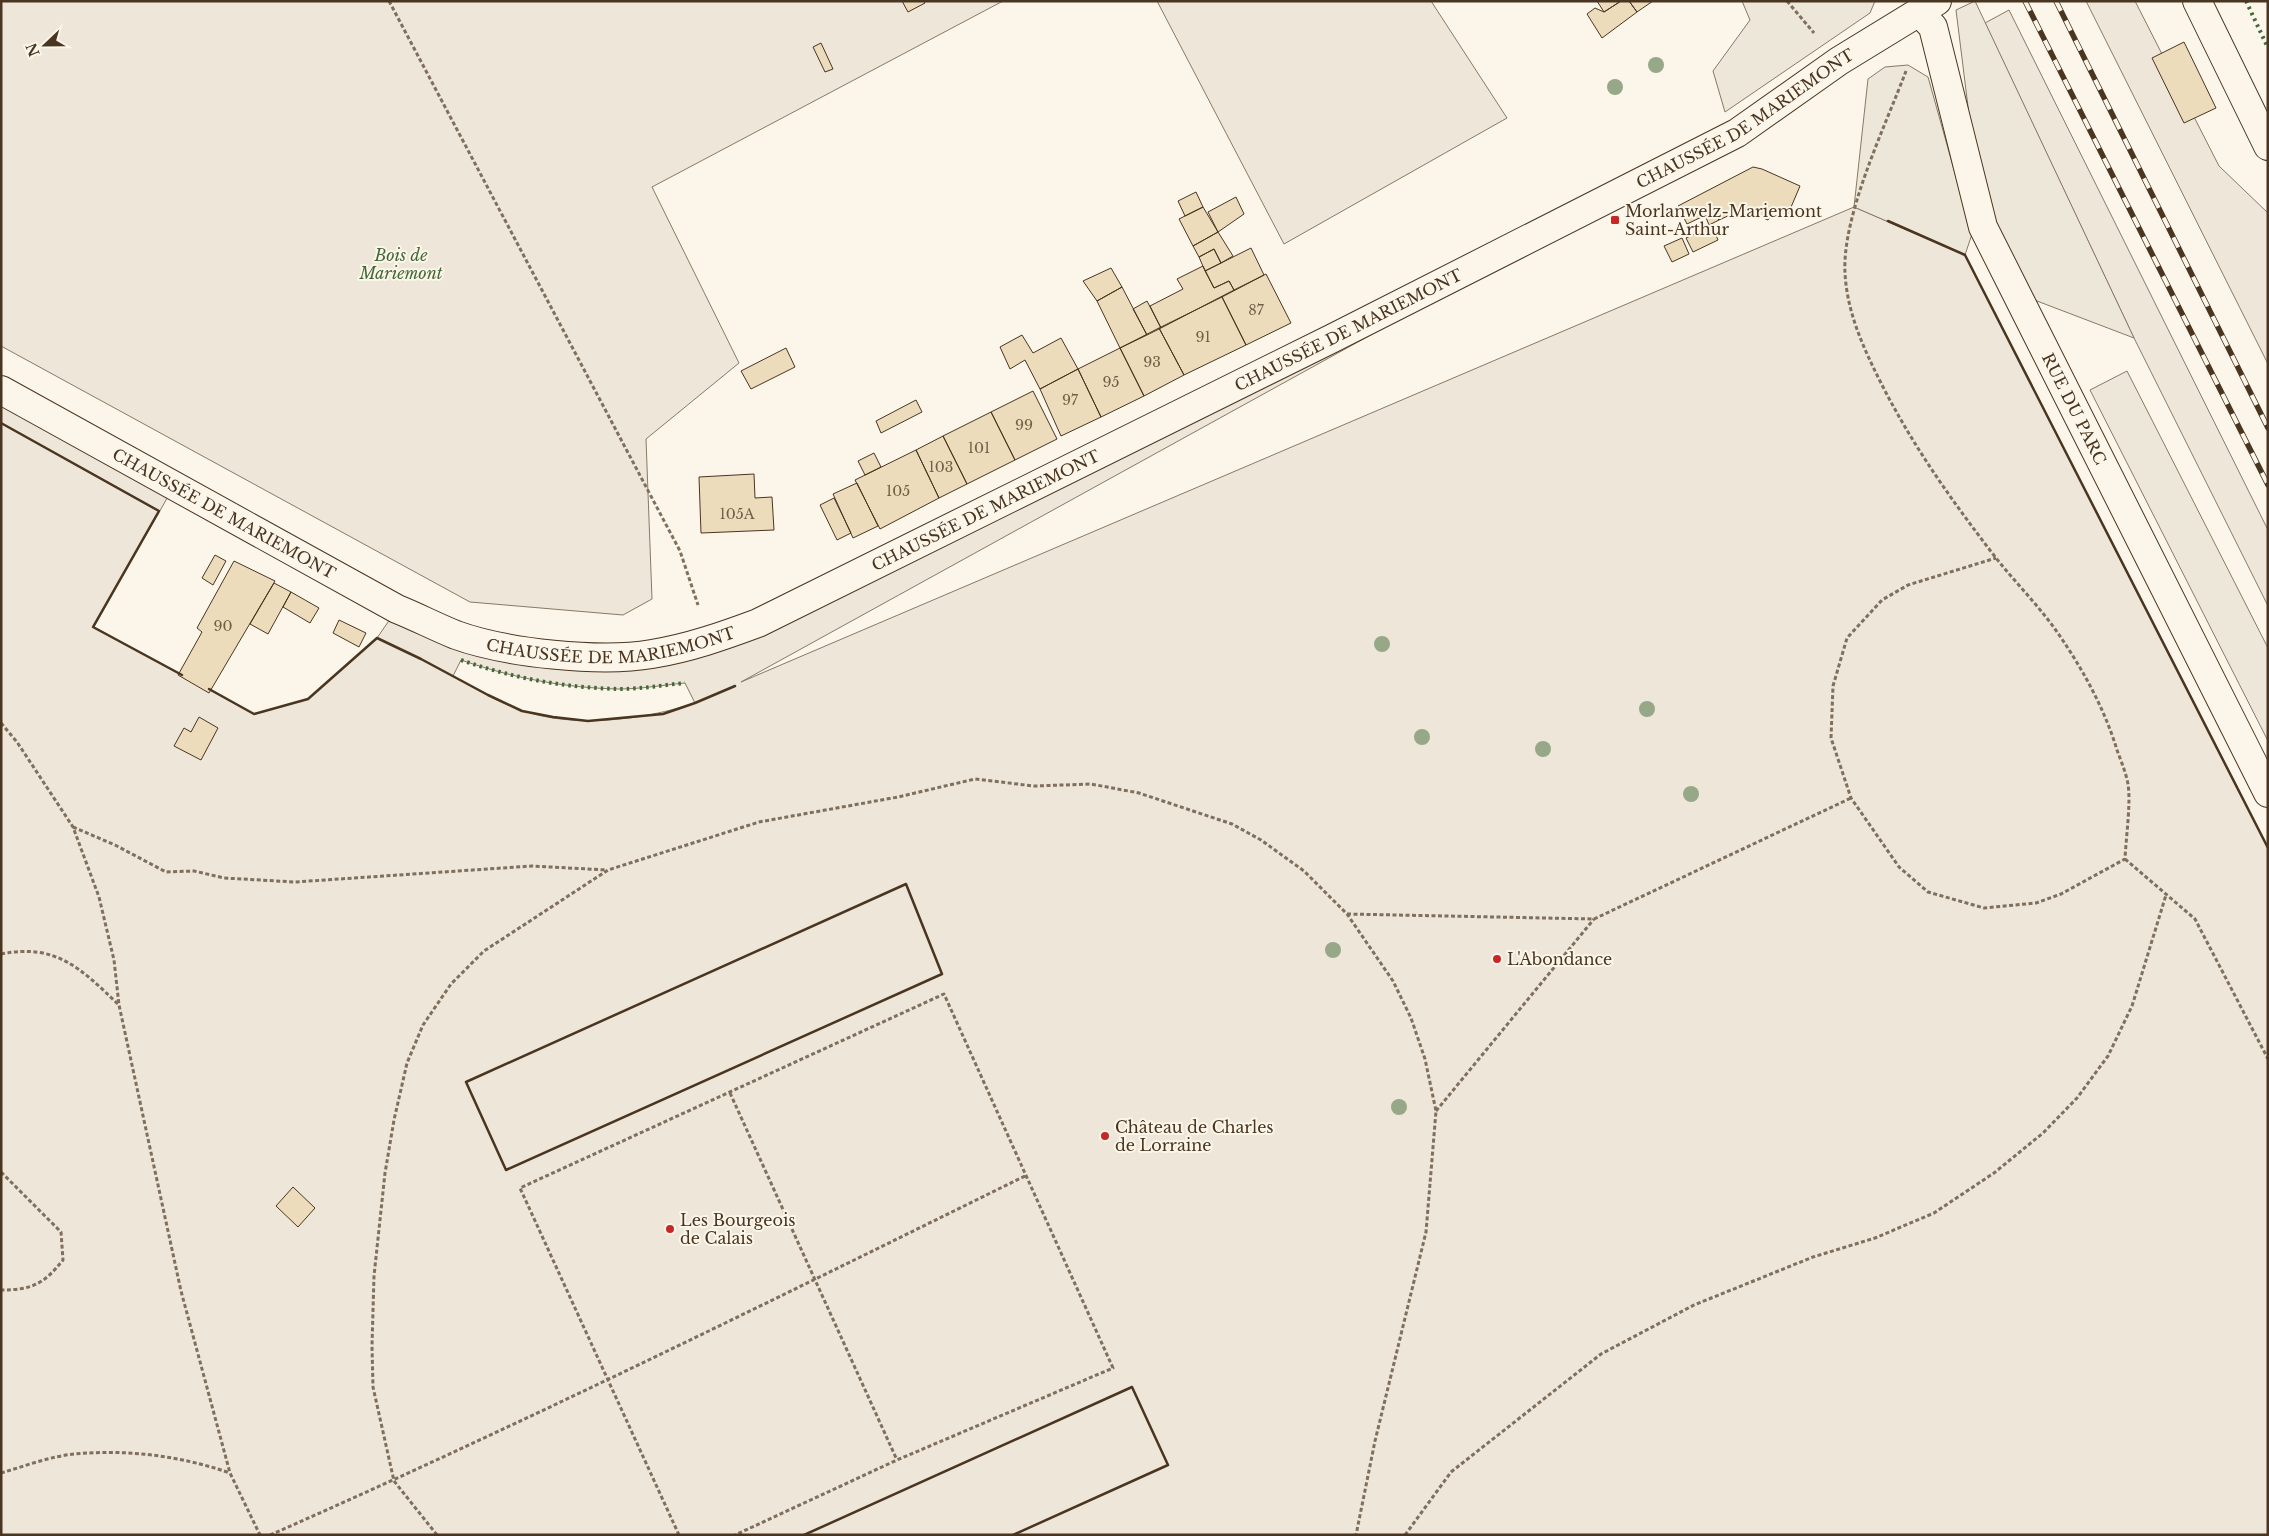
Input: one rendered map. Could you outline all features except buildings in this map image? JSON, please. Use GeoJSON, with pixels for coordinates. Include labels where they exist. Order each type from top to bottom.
{"type":"FeatureCollection","features":[{"type":"Feature","properties":{"kind":"street"},"geometry":{"type":"LineString","coordinates":[[2197,1],[2268,146]]}},
{"type":"Feature","properties":{"kind":"street","name":"CHAUSSÉE DE MARIEMONT"},"geometry":{"type":"LineString","coordinates":[[1,390],[397,609],[457,635],[523,651],[621,657],[650,655],[710,641],[758,623],[1324,342],[1737,133],[1839,62],[1928,6]]}},
{"type":"Feature","properties":{"kind":"street","name":"RUE DU PARC"},"geometry":{"type":"LineString","coordinates":[[1928,6],[1983,227],[2268,793]]}},
{"type":"Feature","properties":{"kind":"path"},"geometry":{"type":"LineString","coordinates":[[389,1],[680,551],[710,641]]}},
{"type":"Feature","properties":{"kind":"path"},"geometry":{"type":"LineString","coordinates":[[1928,6],[1908,65],[1854,207],[1845,273],[1852,312],[1863,349],[1900,423],[1936,480],[1996,558],[2055,629],[2098,699],[2112,732],[2128,784],[2125,858]]}},
{"type":"Feature","properties":{"kind":"path"},"geometry":{"type":"LineString","coordinates":[[1996,558],[1908,585],[1882,600],[1848,638],[1833,686],[1831,738],[1852,798],[1899,867],[1928,892],[1984,908],[2036,903],[2061,894],[2125,858]]}},
{"type":"Feature","properties":{"kind":"path"},"geometry":{"type":"LineString","coordinates":[[1,723],[17,742],[73,828],[99,897],[114,960],[120,1005],[181,1291],[230,1473],[260,1535]]}},
{"type":"Feature","properties":{"kind":"path"},"geometry":{"type":"LineString","coordinates":[[437,1535],[394,1481],[373,1386],[372,1346],[374,1276],[385,1172],[394,1120],[407,1063],[423,1025],[451,984],[484,950],[608,870],[759,822],[898,797],[975,779],[1034,786],[1091,784],[1139,793],[1232,824],[1261,840],[1304,871],[1347,914],[1394,981],[1411,1018],[1424,1059],[1436,1111],[1426,1232],[1375,1441],[1356,1535]]}},
{"type":"Feature","properties":{"kind":"path"},"geometry":{"type":"LineString","coordinates":[[1436,1111],[1594,918],[1852,798]]}},
{"type":"Feature","properties":{"kind":"path"},"geometry":{"type":"LineString","coordinates":[[73,828],[115,845],[166,872],[194,871],[224,878],[294,882],[532,866],[608,870]]}},
{"type":"Feature","properties":{"kind":"path"},"geometry":{"type":"LineString","coordinates":[[2125,858],[2195,920],[2268,1059]]}},
{"type":"Feature","properties":{"kind":"path"},"geometry":{"type":"LineString","coordinates":[[1405,1535],[1451,1472],[1601,1354],[1694,1305],[1814,1257],[1875,1238],[1934,1213],[1994,1173],[2036,1138],[2078,1098],[2108,1056],[2132,1006],[2166,895]]}},
{"type":"Feature","properties":{"kind":"path"},"geometry":{"type":"LineString","coordinates":[[1347,914],[1594,918]]}},
{"type":"Feature","properties":{"kind":"path"},"geometry":{"type":"LineString","coordinates":[[1,954],[22,950],[50,953],[87,974],[120,1005]]}},
{"type":"Feature","properties":{"kind":"path"},"geometry":{"type":"LineString","coordinates":[[679,1535],[520,1188],[944,994],[1113,1368],[897,1460],[735,1535]]}},
{"type":"Feature","properties":{"kind":"path"},"geometry":{"type":"LineString","coordinates":[[730,1093],[897,1460]]}},
{"type":"Feature","properties":{"kind":"path"},"geometry":{"type":"LineString","coordinates":[[1,1172],[61,1232],[63,1260],[48,1278],[23,1290],[1,1290]]}},
{"type":"Feature","properties":{"kind":"path"},"geometry":{"type":"LineString","coordinates":[[270,1535],[394,1481],[1025,1176]]}},
{"type":"Feature","properties":{"kind":"path"},"geometry":{"type":"LineString","coordinates":[[1,1473],[74,1454],[138,1453],[199,1462],[230,1473]]}},
{"type":"Feature","properties":{"kind":"green space","name":"Bois de Mariemont"},"geometry":{"type":"Polygon","coordinates":[[[1,1],[1003,1],[652,187],[739,363],[646,439],[652,599],[623,615],[470,602],[1,346],[1,1]]]}},
{"type":"Feature","properties":{"kind":"green space"},"geometry":{"type":"Polygon","coordinates":[[[1157,1],[1431,1],[1507,118],[1284,244],[1157,1]]]}},
{"type":"Feature","properties":{"kind":"green space"},"geometry":{"type":"Polygon","coordinates":[[[2086,1],[2135,1],[2219,166],[2268,213],[2268,364],[2086,1]]]}},
{"type":"Feature","properties":{"kind":"green space"},"geometry":{"type":"Polygon","coordinates":[[[2009,10],[2268,530],[2268,606],[2134,338],[1985,23],[2009,10]]]}},
{"type":"Feature","properties":{"kind":"green space"},"geometry":{"type":"Polygon","coordinates":[[[1737,133],[741,682],[1854,207],[1965,255],[2268,848],[2268,1535],[1,1535],[1,390],[174,486],[94,627],[254,714],[308,699],[377,638],[397,609],[523,651],[680,649],[1737,133]],[[461,660],[453,676],[503,703],[541,716],[585,721],[608,720],[654,714],[695,703],[685,683],[619,689],[579,687],[520,677],[461,660]]]}},
{"type":"Feature","properties":{"kind":"shaded area"},"geometry":{"type":"Polygon","coordinates":[[[1742,1],[1875,1],[1870,13],[1725,112],[1713,71],[1750,20],[1742,1]]]}},
{"type":"Feature","properties":{"kind":"shaded area"},"geometry":{"type":"Polygon","coordinates":[[[1975,1],[2134,338],[2016,293],[1983,227],[1956,10],[1975,1]]]}},
{"type":"Feature","properties":{"kind":"shaded area"},"geometry":{"type":"Polygon","coordinates":[[[1908,65],[1928,77],[1972,234],[1965,255],[1854,207],[1868,79],[1885,67],[1908,65]]]}},
{"type":"Feature","properties":{"kind":"shaded area"},"geometry":{"type":"Polygon","coordinates":[[[2127,371],[2268,648],[2268,741],[2090,390],[2127,371]]]}},
{"type":"Feature","properties":{"kind":"railway"},"geometry":{"type":"LineString","coordinates":[[2025,1],[2268,485]]}},
{"type":"Feature","properties":{"kind":"railway"},"geometry":{"type":"LineString","coordinates":[[2056,1],[2268,428]]}},
{"type":"Feature","properties":{"kind":"hedge"},"geometry":{"type":"LineString","coordinates":[[2246,1],[2268,48]]}},
{"type":"Feature","properties":{"kind":"hedge"},"geometry":{"type":"LineString","coordinates":[[461,660],[520,677],[579,687],[628,689],[685,683]]}},
{"type":"Feature","properties":{"kind":"wall"},"geometry":{"type":"LineString","coordinates":[[1888,221],[1965,255],[2268,848]]}},
{"type":"Feature","properties":{"kind":"wall"},"geometry":{"type":"LineString","coordinates":[[1,423],[159,511],[93,627],[182,675]]}},
{"type":"Feature","properties":{"kind":"wall"},"geometry":{"type":"LineString","coordinates":[[209,689],[254,714],[308,699],[377,638],[522,711],[553,717],[588,721],[663,714],[735,686]]}},
{"type":"Feature","properties":{"kind":"wall"},"geometry":{"type":"LineString","coordinates":[[906,884],[942,974],[506,1170],[466,1082],[906,884]]}},
{"type":"Feature","properties":{"kind":"wall"},"geometry":{"type":"LineString","coordinates":[[804,1535],[1132,1387],[1168,1465],[1013,1535]]}},
{"type":"Feature","properties":{"kind":"place","name":"Morlanwelz-Mariemont Saint-Arthur"},"geometry":{"type":"Point","coordinates":[1615,220]}},
{"type":"Feature","properties":{"kind":"place","name":"L'Abondance"},"geometry":{"type":"Point","coordinates":[1497,959]}},
{"type":"Feature","properties":{"kind":"place","name":"Château de Charles de Lorraine"},"geometry":{"type":"Point","coordinates":[1105,1136]}},
{"type":"Feature","properties":{"kind":"place","name":"Les Bourgeois de Calais"},"geometry":{"type":"Point","coordinates":[670,1229]}}]}
